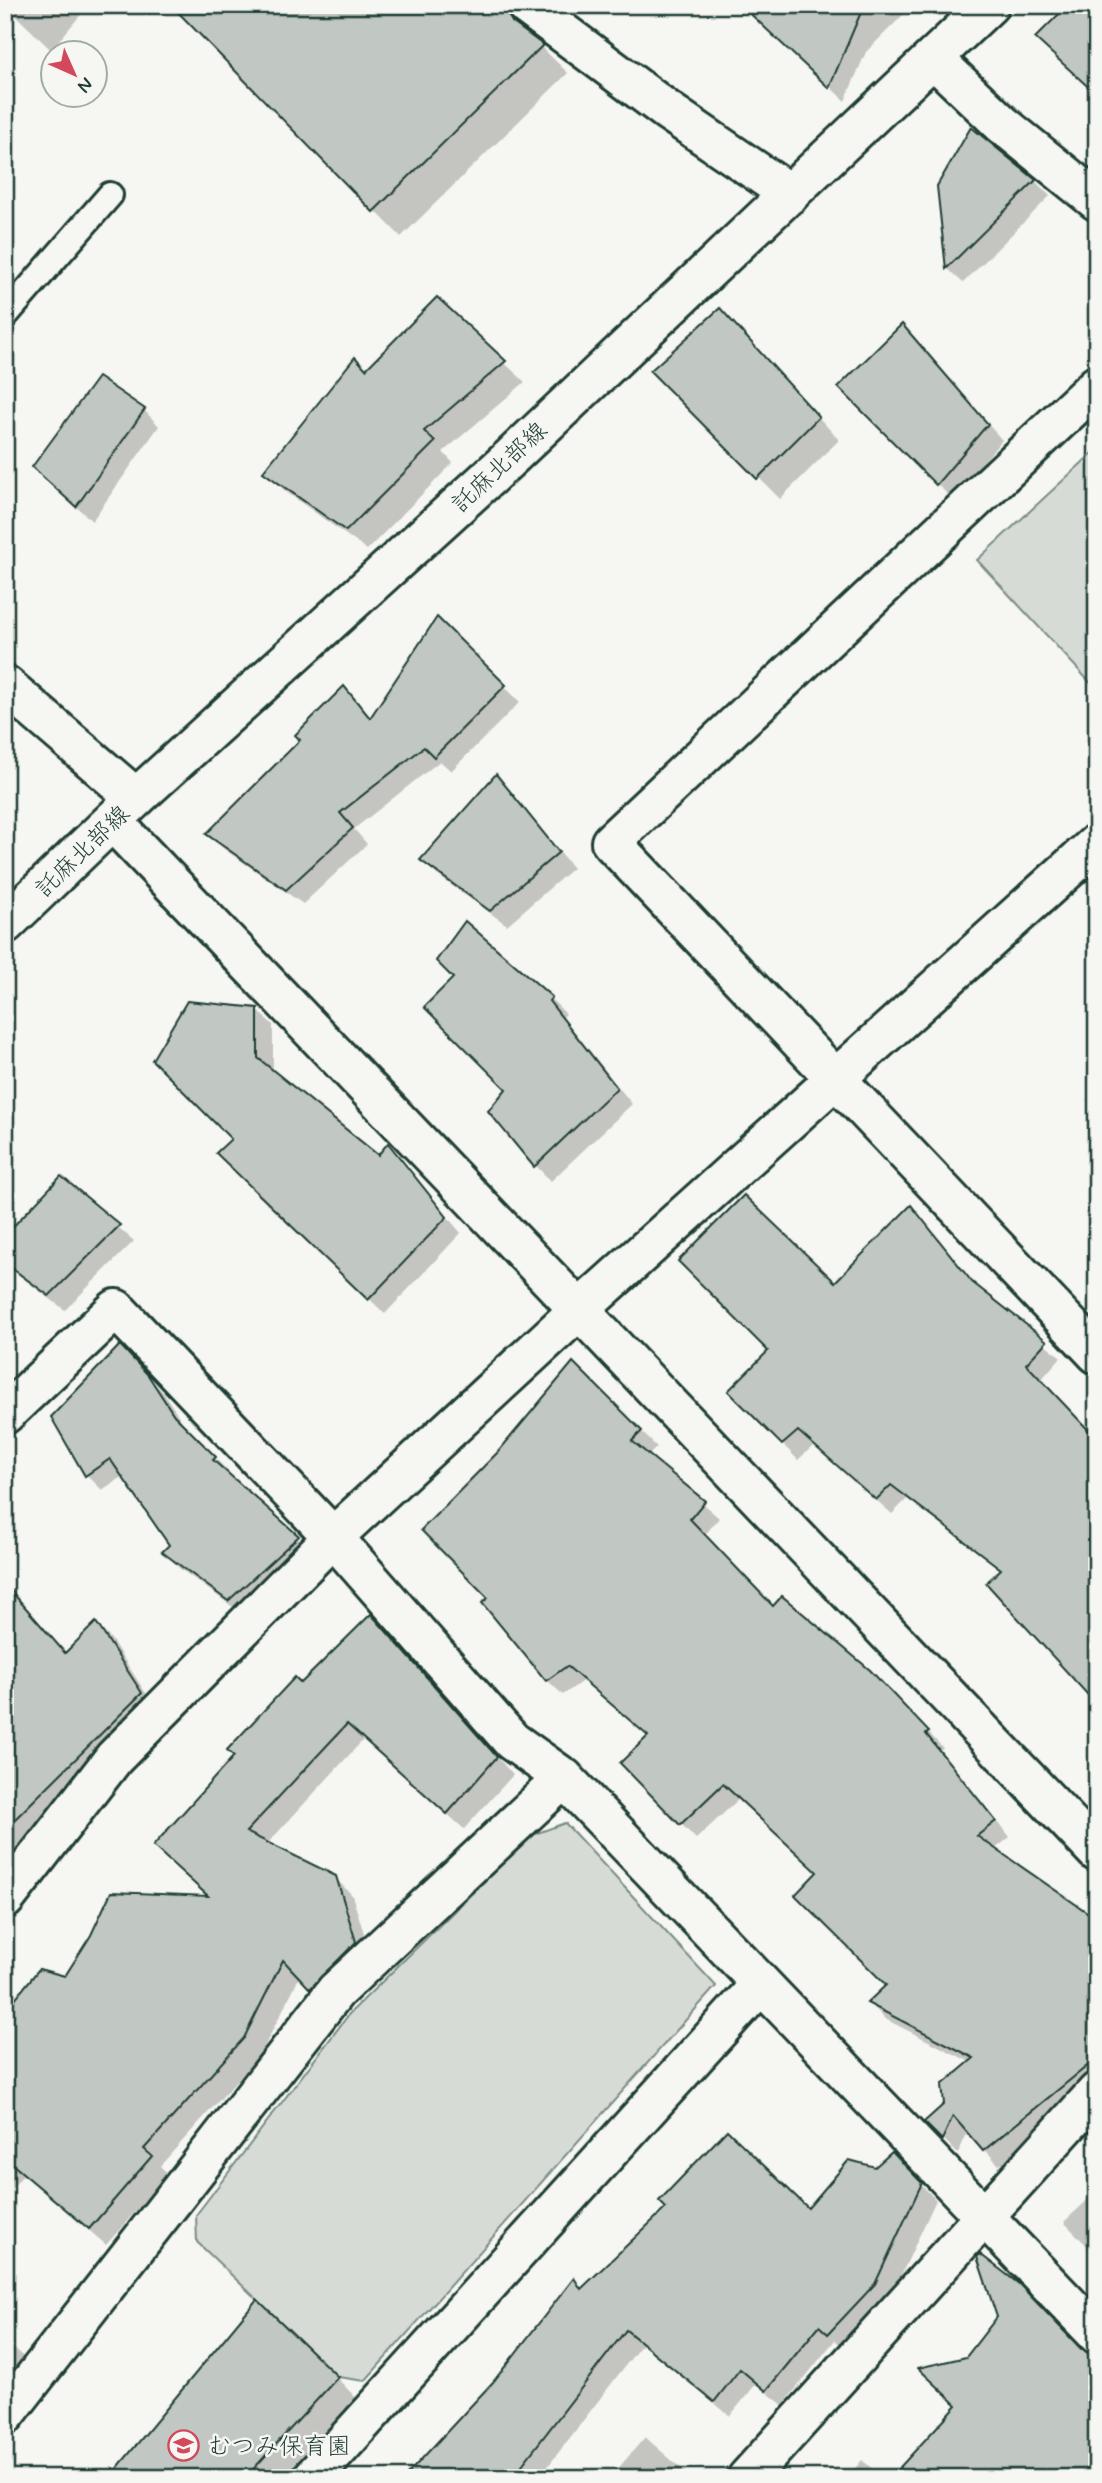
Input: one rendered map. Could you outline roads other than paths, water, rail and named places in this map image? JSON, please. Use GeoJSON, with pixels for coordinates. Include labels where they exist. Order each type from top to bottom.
{"type":"FeatureCollection","features":[{"type":"Feature","properties":{"kind":"street"},"geometry":{"type":"LineString","coordinates":[[526,5],[668,111],[790,194]]}},
{"type":"Feature","properties":{"kind":"street","name":"託麻北部線"},"geometry":{"type":"LineString","coordinates":[[5,924],[125,810],[510,458],[989,5]]}},
{"type":"Feature","properties":{"kind":"street"},"geometry":{"type":"LineString","coordinates":[[934,59],[1002,124],[1097,201]]}},
{"type":"Feature","properties":{"kind":"street"},"geometry":{"type":"LineString","coordinates":[[1097,385],[611,842],[1097,1354]]}},
{"type":"Feature","properties":{"kind":"street"},"geometry":{"type":"LineString","coordinates":[[5,685],[125,810],[579,1310],[1097,1852]]}},
{"type":"Feature","properties":{"kind":"street"},"geometry":{"type":"LineString","coordinates":[[5,1899],[114,1759],[333,1537],[579,1310],[1097,843]]}},
{"type":"Feature","properties":{"kind":"street"},"geometry":{"type":"LineString","coordinates":[[5,1413],[116,1309],[333,1537],[512,1741],[564,1778],[1097,2334]]}},
{"type":"Feature","properties":{"kind":"street"},"geometry":{"type":"LineString","coordinates":[[5,2415],[336,1991],[564,1778]]}},
{"type":"Feature","properties":{"kind":"street"},"geometry":{"type":"LineString","coordinates":[[312,2478],[761,1984]]}},
{"type":"Feature","properties":{"kind":"street"},"geometry":{"type":"LineString","coordinates":[[747,2478],[1097,2092]]}},
{"type":"Feature","properties":{"kind":"lane"},"geometry":{"type":"LineString","coordinates":[[5,316],[110,195]]}},
{"type":"Feature","properties":{"kind":"place","name":"むつみ保育園"},"geometry":{"type":"Point","coordinates":[184,2446]}}]}
